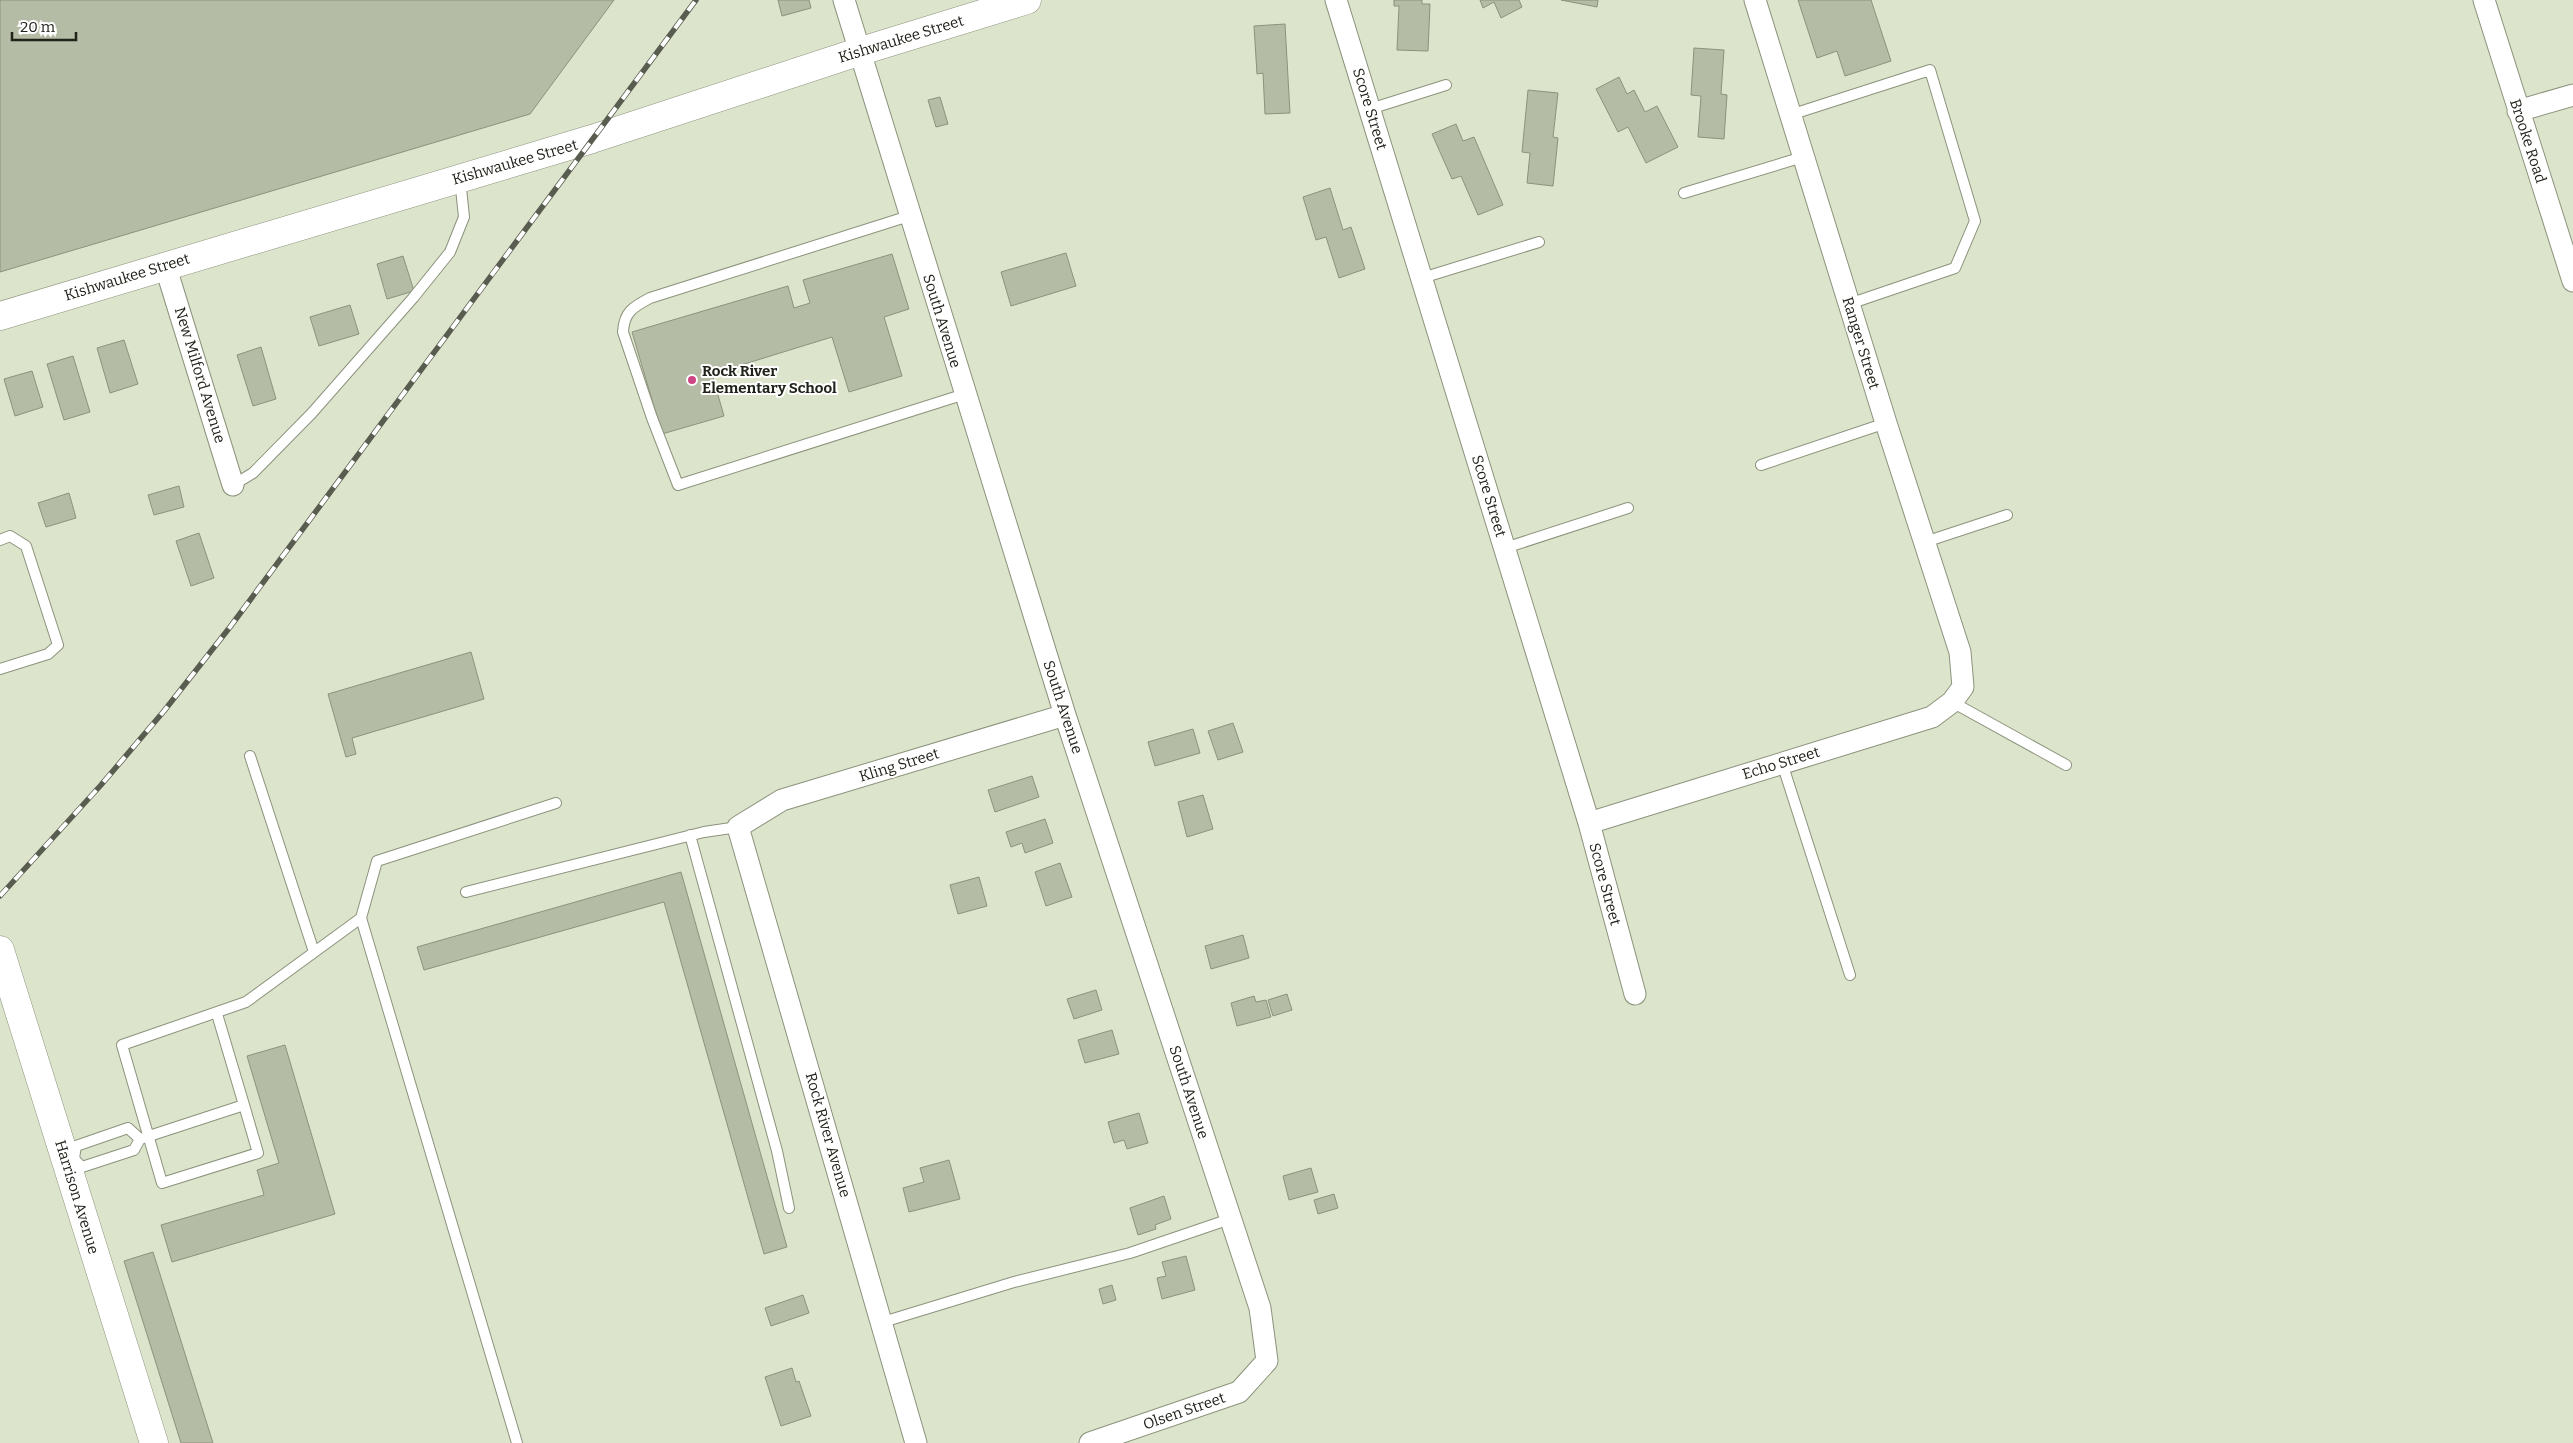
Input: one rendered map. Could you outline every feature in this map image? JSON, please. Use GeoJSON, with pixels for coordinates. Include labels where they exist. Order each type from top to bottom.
{"type":"FeatureCollection","features":[{"type":"Feature","properties":{"kind":"street","name":"South Avenue"},"geometry":{"type":"LineString","coordinates":[[844,0],[858,52],[1065,715],[1260,1308],[1267,1362]]}},
{"type":"Feature","properties":{"kind":"street","name":"Kishwaukee Street"},"geometry":{"type":"LineString","coordinates":[[0,316],[165,265],[592,139],[858,52],[1027,0]]}},
{"type":"Feature","properties":{"kind":"street","name":"Score Street"},"geometry":{"type":"LineString","coordinates":[[1336,0],[1589,823],[1634,994]]}},
{"type":"Feature","properties":{"kind":"street","name":"Ranger Street"},"geometry":{"type":"LineString","coordinates":[[1755,0],[1886,423],[1960,652],[1958,695]]}},
{"type":"Feature","properties":{"kind":"street","name":"Brooke Road"},"geometry":{"type":"LineString","coordinates":[[2484,0],[2573,281]]}},
{"type":"Feature","properties":{"kind":"street"},"geometry":{"type":"LineString","coordinates":[[2518,111],[2573,95]]}},
{"type":"Feature","properties":{"kind":"street","name":"New Milford Avenue"},"geometry":{"type":"LineString","coordinates":[[165,265],[234,485]]}},
{"type":"Feature","properties":{"kind":"street","name":"Echo Street"},"geometry":{"type":"LineString","coordinates":[[1589,823],[1932,717],[1958,695]]}},
{"type":"Feature","properties":{"kind":"street","name":"Kling Street"},"geometry":{"type":"LineString","coordinates":[[738,827],[782,800],[1065,715]]}},
{"type":"Feature","properties":{"kind":"street","name":"Rock River Avenue"},"geometry":{"type":"LineString","coordinates":[[738,827],[916,1443]]}},
{"type":"Feature","properties":{"kind":"street","name":"Harrison Avenue"},"geometry":{"type":"LineString","coordinates":[[2,961],[70,1160],[154,1443]]}},
{"type":"Feature","properties":{"kind":"street","name":"Olsen Street"},"geometry":{"type":"LineString","coordinates":[[1090,1443],[1239,1392],[1267,1362]]}},
{"type":"Feature","properties":{"kind":"lane"},"geometry":{"type":"LineString","coordinates":[[1790,115],[1930,70],[1975,221],[1955,268],[1849,304]]}},
{"type":"Feature","properties":{"kind":"lane"},"geometry":{"type":"LineString","coordinates":[[1370,109],[1446,85]]}},
{"type":"Feature","properties":{"kind":"lane"},"geometry":{"type":"LineString","coordinates":[[1684,193],[1803,156]]}},
{"type":"Feature","properties":{"kind":"lane"},"geometry":{"type":"LineString","coordinates":[[234,485],[254,473],[312,413],[413,298],[450,252],[464,217],[460,178]]}},
{"type":"Feature","properties":{"kind":"lane"},"geometry":{"type":"LineString","coordinates":[[909,216],[650,298],[629,309],[624,321],[623,332],[652,418],[678,485],[965,394]]}},
{"type":"Feature","properties":{"kind":"lane"},"geometry":{"type":"LineString","coordinates":[[1422,278],[1539,242]]}},
{"type":"Feature","properties":{"kind":"lane"},"geometry":{"type":"LineString","coordinates":[[1762,465],[1886,423]]}},
{"type":"Feature","properties":{"kind":"lane"},"geometry":{"type":"LineString","coordinates":[[1505,548],[1628,508]]}},
{"type":"Feature","properties":{"kind":"lane"},"geometry":{"type":"LineString","coordinates":[[1925,542],[2007,515]]}},
{"type":"Feature","properties":{"kind":"lane"},"geometry":{"type":"LineString","coordinates":[[0,669],[48,654],[58,645],[26,546],[3,536]]}},
{"type":"Feature","properties":{"kind":"lane"},"geometry":{"type":"LineString","coordinates":[[1958,695],[2066,765]]}},
{"type":"Feature","properties":{"kind":"lane"},"geometry":{"type":"LineString","coordinates":[[250,756],[314,952]]}},
{"type":"Feature","properties":{"kind":"lane"},"geometry":{"type":"LineString","coordinates":[[1782,763],[1850,975]]}},
{"type":"Feature","properties":{"kind":"lane"},"geometry":{"type":"LineString","coordinates":[[517,1443],[361,918],[377,861],[556,803]]}},
{"type":"Feature","properties":{"kind":"lane"},"geometry":{"type":"LineString","coordinates":[[466,892],[690,835],[738,827]]}},
{"type":"Feature","properties":{"kind":"lane"},"geometry":{"type":"LineString","coordinates":[[690,835],[776,1151],[789,1208]]}},
{"type":"Feature","properties":{"kind":"lane"},"geometry":{"type":"LineString","coordinates":[[217,1014],[258,1153],[162,1183],[144,1138],[122,1045],[217,1014],[246,1002],[361,918]]}},
{"type":"Feature","properties":{"kind":"lane"},"geometry":{"type":"LineString","coordinates":[[144,1138],[128,1128],[76,1146],[70,1160],[82,1168],[134,1150],[144,1138],[244,1106]]}},
{"type":"Feature","properties":{"kind":"lane"},"geometry":{"type":"LineString","coordinates":[[882,1322],[1014,1282],[1130,1253],[1230,1219]]}},
{"type":"Feature","properties":{"kind":"building"},"geometry":{"type":"Polygon","coordinates":[[[0,0],[614,0],[530,114],[0,272],[0,0]]]}},
{"type":"Feature","properties":{"kind":"building"},"geometry":{"type":"Polygon","coordinates":[[[778,0],[809,0],[811,8],[782,16],[778,0]]]}},
{"type":"Feature","properties":{"kind":"building"},"geometry":{"type":"Polygon","coordinates":[[[1394,0],[1422,0],[1422,4],[1430,4],[1428,51],[1397,50],[1399,6],[1394,6],[1394,0]]]}},
{"type":"Feature","properties":{"kind":"building"},"geometry":{"type":"Polygon","coordinates":[[[1480,0],[1519,0],[1522,7],[1501,18],[1494,2],[1483,8],[1480,0]]]}},
{"type":"Feature","properties":{"kind":"building"},"geometry":{"type":"Polygon","coordinates":[[[1561,0],[1598,0],[1597,7],[1561,0]]]}},
{"type":"Feature","properties":{"kind":"building"},"geometry":{"type":"Polygon","coordinates":[[[1798,0],[1871,0],[1891,61],[1845,76],[1837,51],[1817,58],[1798,0]]]}},
{"type":"Feature","properties":{"kind":"building"},"geometry":{"type":"Polygon","coordinates":[[[1285,24],[1290,113],[1265,114],[1263,73],[1257,74],[1254,26],[1285,24]]]}},
{"type":"Feature","properties":{"kind":"building"},"geometry":{"type":"Polygon","coordinates":[[[1694,48],[1724,50],[1721,94],[1727,95],[1724,139],[1698,137],[1701,96],[1691,95],[1694,48]]]}},
{"type":"Feature","properties":{"kind":"building"},"geometry":{"type":"Polygon","coordinates":[[[1619,77],[1627,94],[1634,90],[1645,112],[1657,106],[1678,147],[1646,163],[1628,127],[1618,132],[1596,89],[1619,77]]]}},
{"type":"Feature","properties":{"kind":"building"},"geometry":{"type":"Polygon","coordinates":[[[1528,90],[1558,93],[1553,137],[1558,138],[1553,186],[1527,183],[1530,153],[1522,152],[1528,90]]]}},
{"type":"Feature","properties":{"kind":"building"},"geometry":{"type":"Polygon","coordinates":[[[940,97],[948,124],[936,127],[928,100],[940,97]]]}},
{"type":"Feature","properties":{"kind":"building"},"geometry":{"type":"Polygon","coordinates":[[[1456,124],[1463,141],[1474,137],[1503,205],[1478,215],[1461,176],[1452,179],[1432,134],[1456,124]]]}},
{"type":"Feature","properties":{"kind":"building"},"geometry":{"type":"Polygon","coordinates":[[[1330,188],[1343,230],[1351,227],[1365,269],[1339,278],[1326,237],[1316,240],[1303,197],[1330,188]]]}},
{"type":"Feature","properties":{"kind":"building"},"geometry":{"type":"Polygon","coordinates":[[[1066,253],[1076,286],[1011,306],[1001,272],[1066,253]]]}},
{"type":"Feature","properties":{"kind":"building"},"geometry":{"type":"Polygon","coordinates":[[[892,254],[909,309],[884,317],[902,376],[849,392],[832,337],[712,374],[724,416],[662,434],[632,332],[788,286],[794,308],[810,303],[803,280],[892,254]]]}},
{"type":"Feature","properties":{"kind":"building"},"geometry":{"type":"Polygon","coordinates":[[[403,256],[414,291],[387,299],[377,264],[403,256]]]}},
{"type":"Feature","properties":{"kind":"building"},"geometry":{"type":"Polygon","coordinates":[[[350,305],[359,334],[319,346],[310,317],[350,305]]]}},
{"type":"Feature","properties":{"kind":"building"},"geometry":{"type":"Polygon","coordinates":[[[124,340],[138,384],[110,393],[97,348],[124,340]]]}},
{"type":"Feature","properties":{"kind":"building"},"geometry":{"type":"Polygon","coordinates":[[[261,347],[276,399],[253,406],[237,355],[261,347]]]}},
{"type":"Feature","properties":{"kind":"building"},"geometry":{"type":"Polygon","coordinates":[[[73,356],[90,412],[64,420],[47,364],[73,356]]]}},
{"type":"Feature","properties":{"kind":"building"},"geometry":{"type":"Polygon","coordinates":[[[32,371],[43,407],[15,416],[4,379],[32,371]]]}},
{"type":"Feature","properties":{"kind":"building"},"geometry":{"type":"Polygon","coordinates":[[[179,486],[184,507],[154,515],[148,495],[179,486]]]}},
{"type":"Feature","properties":{"kind":"building"},"geometry":{"type":"Polygon","coordinates":[[[69,493],[76,518],[46,527],[38,503],[69,493]]]}},
{"type":"Feature","properties":{"kind":"building"},"geometry":{"type":"Polygon","coordinates":[[[199,533],[214,578],[191,586],[176,541],[199,533]]]}},
{"type":"Feature","properties":{"kind":"building"},"geometry":{"type":"Polygon","coordinates":[[[471,652],[484,699],[352,738],[356,754],[346,757],[328,694],[471,652]]]}},
{"type":"Feature","properties":{"kind":"building"},"geometry":{"type":"Polygon","coordinates":[[[1233,723],[1243,752],[1218,760],[1208,731],[1233,723]]]}},
{"type":"Feature","properties":{"kind":"building"},"geometry":{"type":"Polygon","coordinates":[[[1193,729],[1200,753],[1155,766],[1148,742],[1193,729]]]}},
{"type":"Feature","properties":{"kind":"building"},"geometry":{"type":"Polygon","coordinates":[[[1032,776],[1039,797],[995,812],[988,790],[1032,776]]]}},
{"type":"Feature","properties":{"kind":"building"},"geometry":{"type":"Polygon","coordinates":[[[1203,795],[1213,829],[1187,837],[1178,802],[1203,795]]]}},
{"type":"Feature","properties":{"kind":"building"},"geometry":{"type":"Polygon","coordinates":[[[1045,819],[1053,843],[1025,853],[1022,843],[1011,847],[1006,832],[1045,819]]]}},
{"type":"Feature","properties":{"kind":"building"},"geometry":{"type":"Polygon","coordinates":[[[1060,863],[1072,897],[1046,906],[1035,872],[1060,863]]]}},
{"type":"Feature","properties":{"kind":"building"},"geometry":{"type":"Polygon","coordinates":[[[681,872],[787,1247],[764,1254],[664,902],[424,970],[417,947],[681,872]]]}},
{"type":"Feature","properties":{"kind":"building"},"geometry":{"type":"Polygon","coordinates":[[[979,877],[987,906],[958,914],[950,885],[979,877]]]}},
{"type":"Feature","properties":{"kind":"building"},"geometry":{"type":"Polygon","coordinates":[[[1243,935],[1249,958],[1211,969],[1205,946],[1243,935]]]}},
{"type":"Feature","properties":{"kind":"building"},"geometry":{"type":"Polygon","coordinates":[[[1096,990],[1102,1010],[1074,1019],[1067,999],[1096,990]]]}},
{"type":"Feature","properties":{"kind":"building"},"geometry":{"type":"Polygon","coordinates":[[[1287,994],[1292,1010],[1273,1016],[1268,1000],[1287,994]]]}},
{"type":"Feature","properties":{"kind":"building"},"geometry":{"type":"Polygon","coordinates":[[[1254,996],[1256,1002],[1266,1000],[1271,1017],[1237,1026],[1231,1003],[1254,996]]]}},
{"type":"Feature","properties":{"kind":"building"},"geometry":{"type":"Polygon","coordinates":[[[1112,1030],[1119,1054],[1085,1063],[1078,1040],[1112,1030]]]}},
{"type":"Feature","properties":{"kind":"building"},"geometry":{"type":"Polygon","coordinates":[[[285,1045],[335,1214],[172,1262],[161,1225],[264,1195],[257,1170],[279,1163],[247,1056],[285,1045]]]}},
{"type":"Feature","properties":{"kind":"building"},"geometry":{"type":"Polygon","coordinates":[[[1139,1113],[1148,1143],[1127,1149],[1124,1140],[1114,1143],[1108,1122],[1139,1113]]]}},
{"type":"Feature","properties":{"kind":"building"},"geometry":{"type":"Polygon","coordinates":[[[949,1160],[960,1199],[909,1212],[903,1188],[924,1182],[920,1168],[949,1160]]]}},
{"type":"Feature","properties":{"kind":"building"},"geometry":{"type":"Polygon","coordinates":[[[1311,1168],[1318,1192],[1289,1200],[1283,1176],[1311,1168]]]}},
{"type":"Feature","properties":{"kind":"building"},"geometry":{"type":"Polygon","coordinates":[[[1334,1194],[1338,1208],[1318,1214],[1314,1200],[1334,1194]]]}},
{"type":"Feature","properties":{"kind":"building"},"geometry":{"type":"Polygon","coordinates":[[[1164,1196],[1171,1219],[1155,1225],[1156,1229],[1138,1235],[1130,1208],[1164,1196]]]}},
{"type":"Feature","properties":{"kind":"building"},"geometry":{"type":"Polygon","coordinates":[[[153,1252],[213,1443],[181,1443],[124,1261],[153,1252]]]}},
{"type":"Feature","properties":{"kind":"building"},"geometry":{"type":"Polygon","coordinates":[[[1186,1256],[1195,1290],[1162,1299],[1157,1278],[1166,1276],[1162,1262],[1186,1256]]]}},
{"type":"Feature","properties":{"kind":"building"},"geometry":{"type":"Polygon","coordinates":[[[1112,1285],[1116,1300],[1103,1304],[1099,1289],[1112,1285]]]}},
{"type":"Feature","properties":{"kind":"building"},"geometry":{"type":"Polygon","coordinates":[[[803,1295],[809,1313],[771,1326],[765,1308],[803,1295]]]}},
{"type":"Feature","properties":{"kind":"building"},"geometry":{"type":"Polygon","coordinates":[[[792,1368],[796,1382],[799,1381],[811,1416],[781,1426],[765,1377],[792,1368]]]}},
{"type":"Feature","properties":{"kind":"railway"},"geometry":{"type":"LineString","coordinates":[[0,896],[101,785],[164,711],[230,627],[696,0]]}},
{"type":"Feature","properties":{"kind":"place","name":"Rock River Elementary School"},"geometry":{"type":"Point","coordinates":[692,380]}}]}
